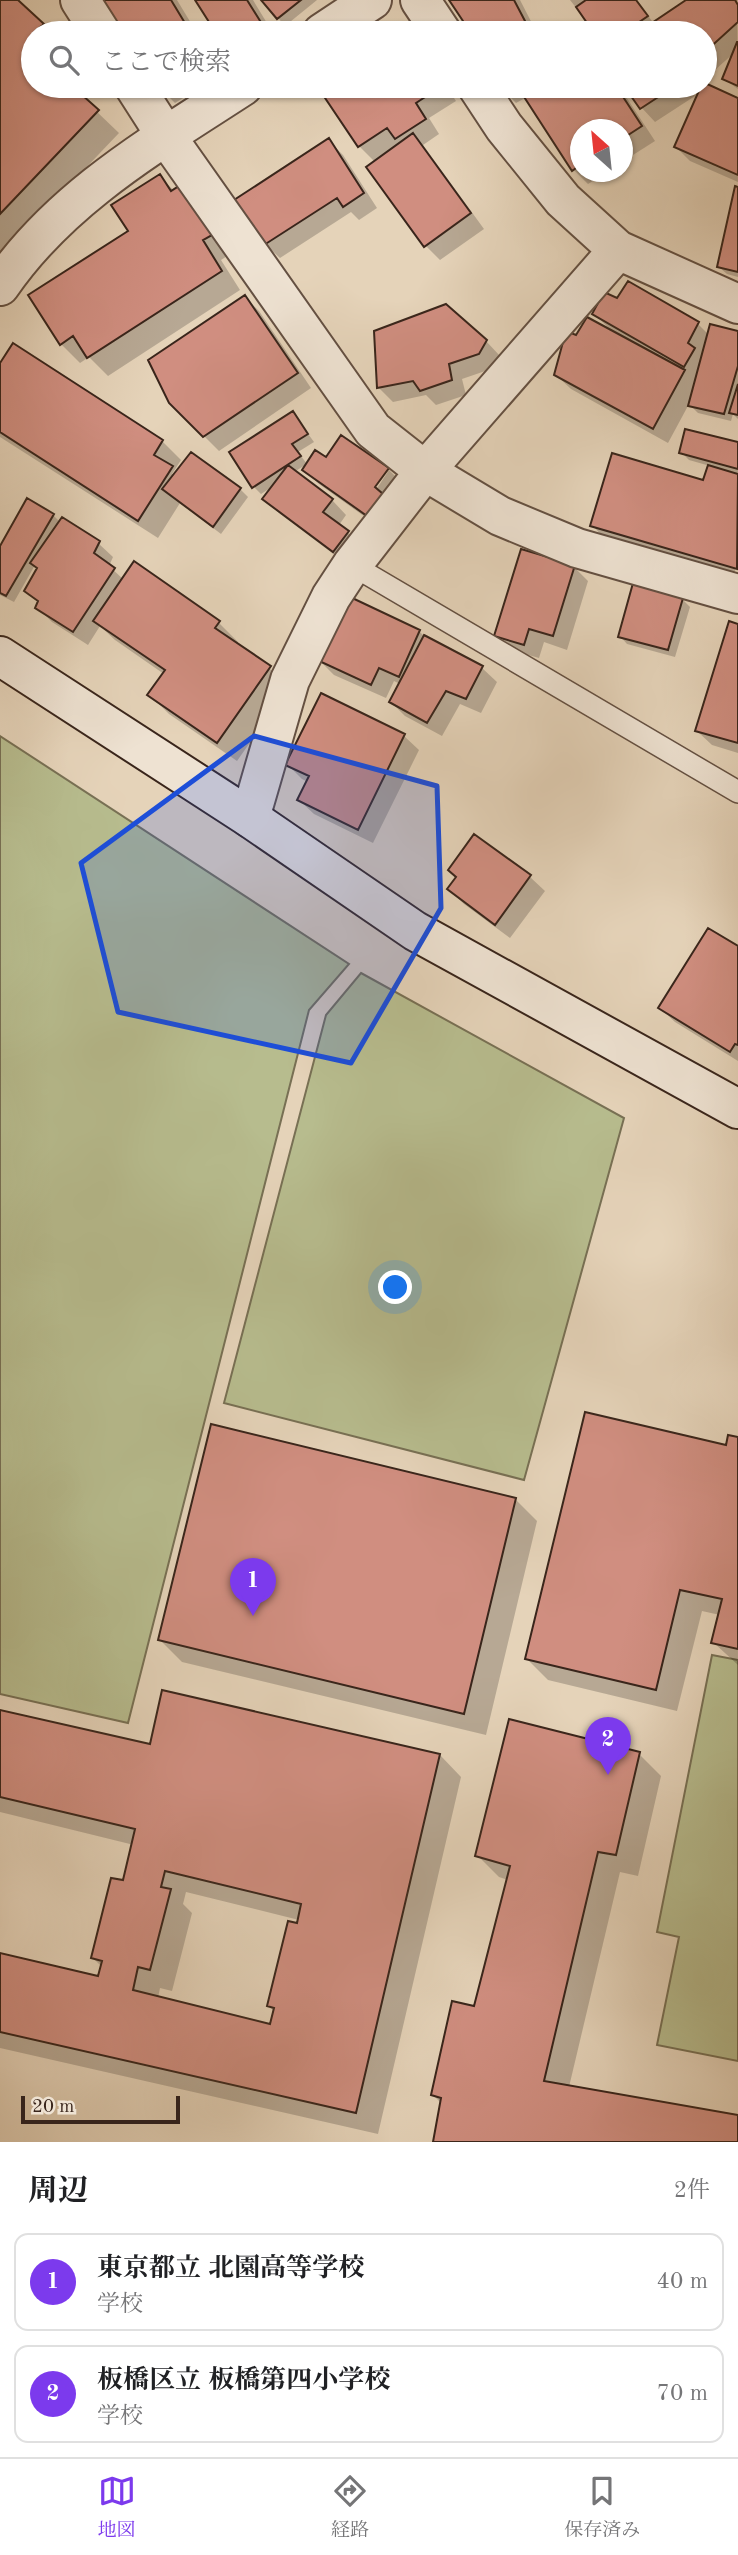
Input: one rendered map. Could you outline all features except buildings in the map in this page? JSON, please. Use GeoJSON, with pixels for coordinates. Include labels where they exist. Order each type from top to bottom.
{"type":"FeatureCollection","features":[{"type":"Feature","properties":{"kind":"street"},"geometry":{"type":"LineString","coordinates":[[80,0],[93,21]]}},
{"type":"Feature","properties":{"kind":"street"},"geometry":{"type":"LineString","coordinates":[[340,21],[372,0]]}},
{"type":"Feature","properties":{"kind":"street"},"geometry":{"type":"LineString","coordinates":[[419,0],[434,21]]}},
{"type":"Feature","properties":{"kind":"street"},"geometry":{"type":"LineString","coordinates":[[142,98],[373,430],[425,471],[500,516],[577,548],[738,594]]}},
{"type":"Feature","properties":{"kind":"street"},"geometry":{"type":"LineString","coordinates":[[0,286],[26,250],[110,173],[225,98]]}},
{"type":"Feature","properties":{"kind":"street"},"geometry":{"type":"LineString","coordinates":[[485,98],[504,127],[563,200],[618,250],[738,304]]}},
{"type":"Feature","properties":{"kind":"street"},"geometry":{"type":"LineString","coordinates":[[250,818],[289,680],[331,597],[352,565],[425,471],[618,250]]}},
{"type":"Feature","properties":{"kind":"street"},"geometry":{"type":"LineString","coordinates":[[0,656],[250,818],[415,930],[738,1109]]}},
{"type":"Feature","properties":{"kind":"lane"},"geometry":{"type":"LineString","coordinates":[[352,565],[738,792]]}},
{"type":"Feature","properties":{"kind":"highlighted area"},"geometry":{"type":"Polygon","coordinates":[[[254,736],[437,786],[441,908],[351,1063],[118,1012],[81,863],[254,736]]]}},
{"type":"Feature","properties":{"kind":"green space"},"geometry":{"type":"Polygon","coordinates":[[[0,736],[349,964],[309,1010],[128,1723],[0,1694],[0,736]]]}},
{"type":"Feature","properties":{"kind":"green space"},"geometry":{"type":"Polygon","coordinates":[[[361,973],[624,1118],[524,1480],[224,1403],[326,1015],[361,973]]]}},
{"type":"Feature","properties":{"kind":"green space"},"geometry":{"type":"Polygon","coordinates":[[[712,1655],[738,1660],[738,2061],[657,2045],[679,1937],[657,1932],[712,1655]]]}},
{"type":"Feature","properties":{"kind":"place","name":"東京都立 北園高等学校"},"geometry":{"type":"Point","coordinates":[253,1616]}},
{"type":"Feature","properties":{"kind":"place","name":"板橋区立 板橋第四小学校"},"geometry":{"type":"Point","coordinates":[608,1775]}}]}
